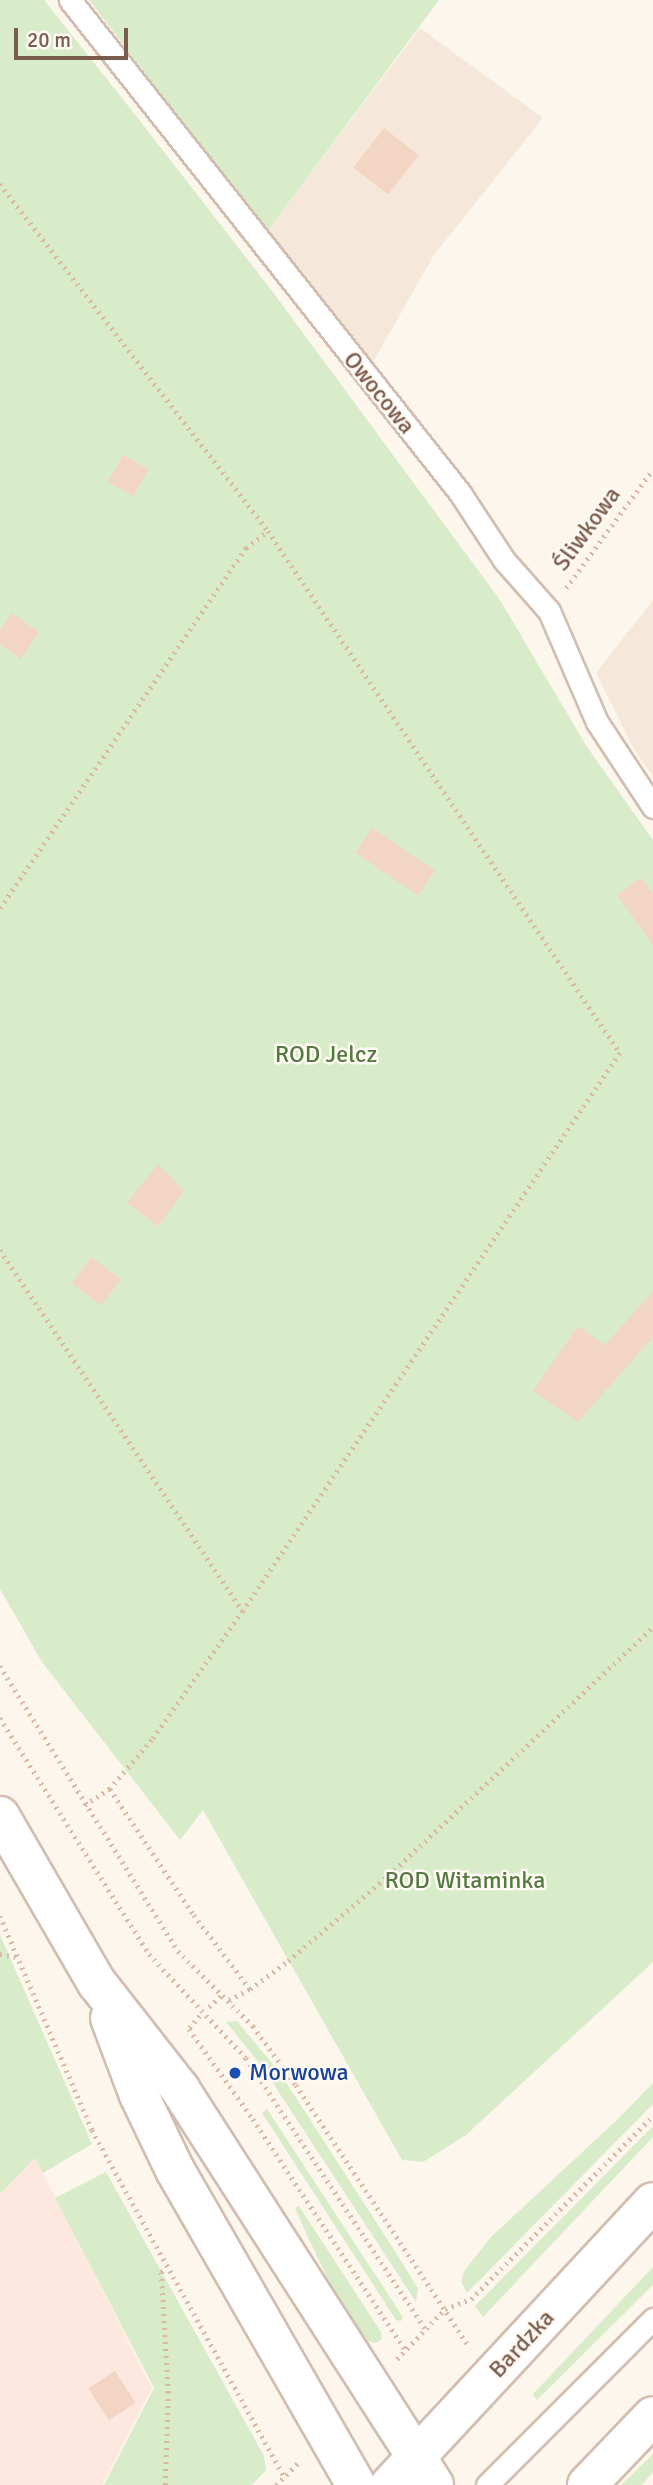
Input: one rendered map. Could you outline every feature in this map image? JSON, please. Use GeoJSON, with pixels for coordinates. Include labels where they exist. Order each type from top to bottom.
{"type":"FeatureCollection","features":[{"type":"Feature","properties":{"kind":"street"},"geometry":{"type":"LineString","coordinates":[[0,1815],[97,1983],[180,2089],[425,2471]]}},
{"type":"Feature","properties":{"kind":"street"},"geometry":{"type":"LineString","coordinates":[[97,1983],[139,2095],[175,2170],[356,2485]]}},
{"type":"Feature","properties":{"kind":"street","name":"Bardzka"},"geometry":{"type":"LineString","coordinates":[[390,2485],[425,2471],[653,2202]]}},
{"type":"Feature","properties":{"kind":"street"},"geometry":{"type":"LineString","coordinates":[[587,2485],[653,2416]]}},
{"type":"Feature","properties":{"kind":"lane","name":"Owocowa"},"geometry":{"type":"LineString","coordinates":[[70,0],[460,492],[504,560],[549,611],[597,722],[653,807]]}},
{"type":"Feature","properties":{"kind":"lane"},"geometry":{"type":"LineString","coordinates":[[487,2485],[653,2319]]}},
{"type":"Feature","properties":{"kind":"path"},"geometry":{"type":"LineString","coordinates":[[0,184],[268,531],[620,1053],[243,1611],[152,1740],[110,1789],[85,1805]]}},
{"type":"Feature","properties":{"kind":"path","name":"Śliwkowa"},"geometry":{"type":"LineString","coordinates":[[549,611],[653,469]]}},
{"type":"Feature","properties":{"kind":"path"},"geometry":{"type":"LineString","coordinates":[[0,908],[246,548],[268,531]]}},
{"type":"Feature","properties":{"kind":"path"},"geometry":{"type":"LineString","coordinates":[[0,1250],[243,1611]]}},
{"type":"Feature","properties":{"kind":"path"},"geometry":{"type":"LineString","coordinates":[[228,2000],[250,1989],[288,1961],[389,1875],[653,1627]]}},
{"type":"Feature","properties":{"kind":"path"},"geometry":{"type":"LineString","coordinates":[[0,1665],[178,1951],[253,2026],[296,2085],[466,2341]]}},
{"type":"Feature","properties":{"kind":"path"},"geometry":{"type":"LineString","coordinates":[[0,1718],[149,1954],[246,2058],[426,2330]]}},
{"type":"Feature","properties":{"kind":"path"},"geometry":{"type":"LineString","coordinates":[[110,1789],[194,1915],[250,1989]]}},
{"type":"Feature","properties":{"kind":"path"},"geometry":{"type":"LineString","coordinates":[[0,1916],[92,2130],[284,2477]]}},
{"type":"Feature","properties":{"kind":"path"},"geometry":{"type":"LineString","coordinates":[[0,1954],[18,1957]]}},
{"type":"Feature","properties":{"kind":"path"},"geometry":{"type":"LineString","coordinates":[[209,2007],[223,1994]]}},
{"type":"Feature","properties":{"kind":"path"},"geometry":{"type":"LineString","coordinates":[[200,2016],[188,2029],[253,2119],[406,2351]]}},
{"type":"Feature","properties":{"kind":"path"},"geometry":{"type":"LineString","coordinates":[[397,2360],[445,2309],[471,2299],[653,2116]]}},
{"type":"Feature","properties":{"kind":"path"},"geometry":{"type":"LineString","coordinates":[[166,2485],[167,2393],[161,2272],[167,2268]]}},
{"type":"Feature","properties":{"kind":"path"},"geometry":{"type":"LineString","coordinates":[[276,2485],[304,2457]]}},
{"type":"Feature","properties":{"kind":"shaded area"},"geometry":{"type":"Polygon","coordinates":[[[420,28],[543,118],[434,255],[373,362],[267,232],[420,28]]]}},
{"type":"Feature","properties":{"kind":"shaded area"},"geometry":{"type":"Polygon","coordinates":[[[653,600],[653,776],[635,751],[596,673],[653,600]]]}},
{"type":"Feature","properties":{"kind":"shaded area"},"geometry":{"type":"Polygon","coordinates":[[[35,2158],[152,2388],[102,2485],[0,2485],[0,2194],[35,2158]]]}},
{"type":"Feature","properties":{"kind":"green space","name":"ROD Jelcz"},"geometry":{"type":"Polygon","coordinates":[[[0,0],[44,0],[133,112],[272,291],[500,600],[587,747],[653,840],[653,1962],[466,2135],[423,2162],[402,2160],[203,1810],[180,1840],[42,1662],[0,1589],[0,0]]]}},
{"type":"Feature","properties":{"kind":"green space"},"geometry":{"type":"Polygon","coordinates":[[[89,0],[439,0],[267,232],[89,0]]]}},
{"type":"Feature","properties":{"kind":"green space"},"geometry":{"type":"Polygon","coordinates":[[[0,1935],[92,2144],[43,2173],[35,2158],[0,2194],[0,1935]]]}},
{"type":"Feature","properties":{"kind":"green space"},"geometry":{"type":"Polygon","coordinates":[[[237,2021],[280,2073],[398,2256],[418,2289],[416,2302],[263,2068],[226,2022],[237,2021]]]}},
{"type":"Feature","properties":{"kind":"green space"},"geometry":{"type":"Polygon","coordinates":[[[653,2083],[653,2104],[467,2293],[461,2282],[464,2271],[491,2237],[653,2083]]]}},
{"type":"Feature","properties":{"kind":"green space"},"geometry":{"type":"Polygon","coordinates":[[[267,2109],[399,2311],[403,2318],[401,2321],[396,2320],[262,2113],[267,2109]]]}},
{"type":"Feature","properties":{"kind":"green space"},"geometry":{"type":"Polygon","coordinates":[[[653,2126],[653,2137],[483,2317],[475,2306],[653,2126]]]}},
{"type":"Feature","properties":{"kind":"green space"},"geometry":{"type":"Polygon","coordinates":[[[106,2172],[264,2456],[266,2470],[252,2485],[104,2485],[154,2388],[55,2198],[106,2172]]]}},
{"type":"Feature","properties":{"kind":"green space"},"geometry":{"type":"Polygon","coordinates":[[[299,2206],[381,2332],[382,2338],[377,2343],[368,2341],[346,2317],[295,2208],[299,2206]]]}},
{"type":"Feature","properties":{"kind":"green space"},"geometry":{"type":"Polygon","coordinates":[[[653,2267],[653,2285],[537,2400],[533,2394],[653,2267]]]}},
{"type":"Feature","properties":{"kind":"green space"},"geometry":{"type":"Polygon","coordinates":[[[653,2454],[653,2472],[642,2485],[621,2485],[653,2454]]]}},
{"type":"Feature","properties":{"kind":"building"},"geometry":{"type":"Polygon","coordinates":[[[384,128],[419,155],[388,194],[353,167],[384,128]]]}},
{"type":"Feature","properties":{"kind":"building"},"geometry":{"type":"Polygon","coordinates":[[[123,455],[148,469],[133,496],[108,482],[123,455]]]}},
{"type":"Feature","properties":{"kind":"building"},"geometry":{"type":"Polygon","coordinates":[[[12,613],[39,632],[21,659],[0,644],[0,631],[12,613]]]}},
{"type":"Feature","properties":{"kind":"building"},"geometry":{"type":"Polygon","coordinates":[[[372,828],[435,870],[418,895],[355,853],[372,828]]]}},
{"type":"Feature","properties":{"kind":"building"},"geometry":{"type":"Polygon","coordinates":[[[641,878],[653,894],[653,945],[617,895],[641,878]]]}},
{"type":"Feature","properties":{"kind":"building"},"geometry":{"type":"Polygon","coordinates":[[[158,1164],[184,1191],[158,1226],[127,1203],[158,1164]]]}},
{"type":"Feature","properties":{"kind":"building"},"geometry":{"type":"Polygon","coordinates":[[[91,1257],[121,1279],[102,1305],[72,1284],[91,1257]]]}},
{"type":"Feature","properties":{"kind":"building"},"geometry":{"type":"Polygon","coordinates":[[[653,1291],[653,1337],[578,1422],[533,1391],[578,1326],[605,1345],[653,1291]]]}},
{"type":"Feature","properties":{"kind":"building"},"geometry":{"type":"Polygon","coordinates":[[[115,2371],[136,2403],[109,2420],[88,2388],[115,2371]]]}},
{"type":"Feature","properties":{"kind":"place","name":"Morwowa"},"geometry":{"type":"Point","coordinates":[235,2073]}},
{"type":"Feature","properties":{"kind":"park label","name":"ROD Witaminka"},"geometry":{"type":"Point","coordinates":[465,1881]}}]}
